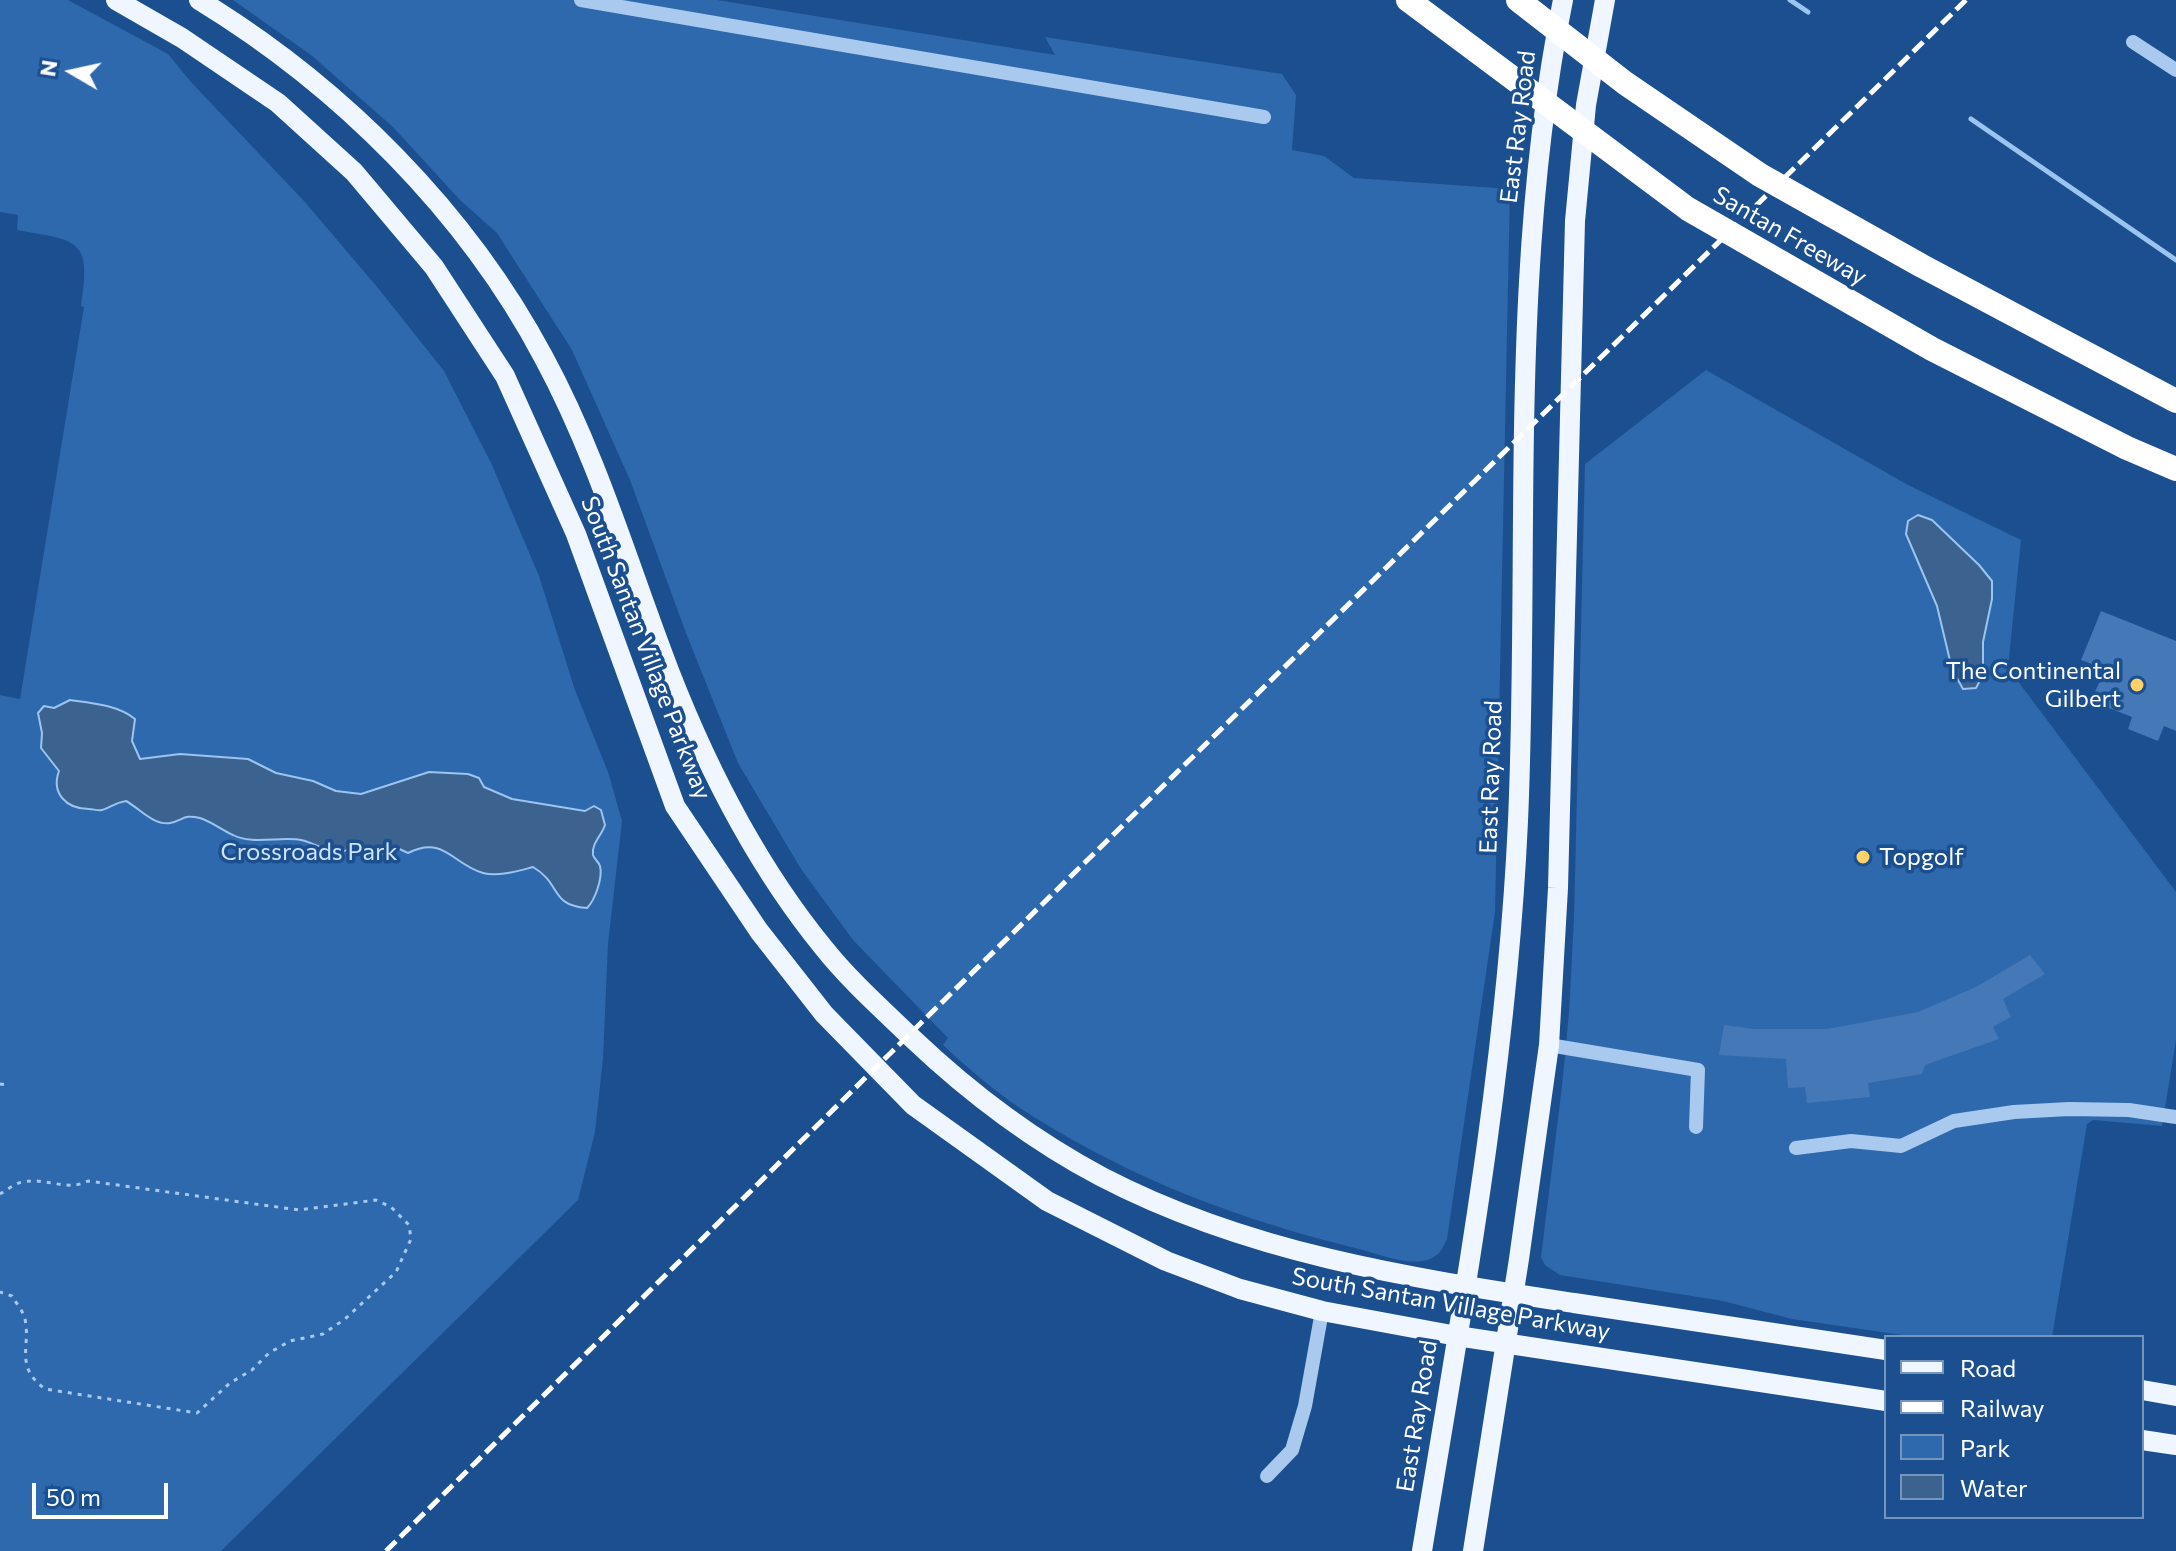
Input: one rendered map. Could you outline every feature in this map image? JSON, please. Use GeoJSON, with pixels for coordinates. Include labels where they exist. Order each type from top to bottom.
{"type":"FeatureCollection","features":[{"type":"Feature","properties":{"kind":"highway","name":"Santan Freeway"},"geometry":{"type":"LineString","coordinates":[[1408,0],[1688,209],[1932,349],[2127,448],[2176,469]]}},
{"type":"Feature","properties":{"kind":"highway","name":"Santan Freeway"},"geometry":{"type":"LineString","coordinates":[[1518,0],[1625,83],[1760,175],[1922,266],[2176,401]]}},
{"type":"Feature","properties":{"kind":"main road","name":"South Santan Village Parkway"},"geometry":{"type":"LineString","coordinates":[[199,0],[289,61],[344,107],[412,176],[459,230],[503,291],[541,352],[572,414],[616,520],[669,670],[734,815],[792,905],[824,948],[863,991],[969,1089],[1042,1142],[1105,1178],[1197,1219],[1286,1250],[1383,1272],[1465,1286],[1884,1350]]}},
{"type":"Feature","properties":{"kind":"main road","name":"East Ray Road"},"geometry":{"type":"LineString","coordinates":[[1422,1551],[1481,1185],[1504,1003],[1518,821],[1524,402],[1535,196],[1547,86],[1563,0]]}},
{"type":"Feature","properties":{"kind":"main road"},"geometry":{"type":"LineString","coordinates":[[1473,1551],[1549,1045],[1558,888],[1575,221],[1586,105],[1605,0]]}},
{"type":"Feature","properties":{"kind":"main road","name":"South Santan Village Parkway"},"geometry":{"type":"LineString","coordinates":[[125,2],[278,103],[354,172],[434,267],[505,376],[569,519],[675,806],[759,931],[824,1014],[913,1105],[1047,1201],[1166,1261],[1240,1289],[1322,1311],[1457,1336],[1884,1401]]}},
{"type":"Feature","properties":{"kind":"main road"},"geometry":{"type":"LineString","coordinates":[[2144,1390],[2176,1396]]}},
{"type":"Feature","properties":{"kind":"main road"},"geometry":{"type":"LineString","coordinates":[[2144,1440],[2176,1445]]}},
{"type":"Feature","properties":{"kind":"street"},"geometry":{"type":"LineString","coordinates":[[581,0],[1264,117]]}},
{"type":"Feature","properties":{"kind":"street"},"geometry":{"type":"LineString","coordinates":[[2133,42],[2176,70]]}},
{"type":"Feature","properties":{"kind":"street"},"geometry":{"type":"LineString","coordinates":[[1549,1045],[1698,1070],[1696,1127]]}},
{"type":"Feature","properties":{"kind":"street"},"geometry":{"type":"LineString","coordinates":[[1796,1148],[1851,1141],[1901,1146],[1954,1121],[2014,1112],[2129,1110],[2176,1117]]}},
{"type":"Feature","properties":{"kind":"street"},"geometry":{"type":"LineString","coordinates":[[1267,1476],[1292,1450],[1305,1406],[1322,1311]]}},
{"type":"Feature","properties":{"kind":"path"},"geometry":{"type":"LineString","coordinates":[[0,1084],[10,1085]]}},
{"type":"Feature","properties":{"kind":"path"},"geometry":{"type":"LineString","coordinates":[[0,1194],[21,1182],[42,1181],[76,1187],[88,1181],[299,1210],[376,1200],[391,1207],[409,1225],[411,1239],[396,1272],[345,1319],[323,1334],[290,1341],[269,1353],[197,1413],[45,1389],[32,1380],[24,1352],[25,1318],[12,1296],[0,1292]]}},
{"type":"Feature","properties":{"kind":"green space","name":"Crossroads Park"},"geometry":{"type":"Polygon","coordinates":[[[0,0],[68,0],[168,54],[304,201],[444,371],[492,465],[539,576],[575,690],[608,772],[622,821],[608,944],[603,1058],[595,1132],[578,1200],[221,1551],[0,1551],[0,695],[20,699],[84,307],[81,306],[84,267],[82,255],[67,241],[17,230],[18,215],[0,212],[0,0]]]}},
{"type":"Feature","properties":{"kind":"green space"},"geometry":{"type":"Polygon","coordinates":[[[233,0],[717,0],[1055,55],[1045,37],[1282,74],[1296,95],[1292,150],[1324,156],[1354,178],[1510,189],[1495,912],[1447,1239],[1437,1255],[1418,1261],[1391,1258],[1271,1225],[1149,1179],[1072,1140],[1022,1109],[943,1045],[948,1038],[853,940],[801,869],[738,763],[630,480],[572,350],[497,233],[460,200],[393,127],[311,55],[233,0]]]}},
{"type":"Feature","properties":{"kind":"green space","name":"Topgolf"},"geometry":{"type":"Polygon","coordinates":[[[1706,370],[1908,485],[2021,540],[2008,668],[2176,892],[2176,1040],[2162,1126],[2093,1120],[2087,1124],[2052,1335],[1902,1335],[1792,1319],[1723,1301],[1560,1275],[1545,1265],[1541,1257],[1562,1086],[1574,918],[1585,464],[1706,370]]]}},
{"type":"Feature","properties":{"kind":"water"},"geometry":{"type":"Polygon","coordinates":[[[1918,515],[1932,520],[1992,581],[1992,599],[1983,642],[1983,675],[1976,688],[1963,689],[1952,669],[1937,606],[1906,534],[1908,521],[1918,515]]]}},
{"type":"Feature","properties":{"kind":"water"},"geometry":{"type":"Polygon","coordinates":[[[70,700],[113,708],[135,719],[132,741],[140,759],[180,754],[248,759],[276,773],[313,781],[336,791],[361,794],[429,772],[468,774],[479,778],[484,787],[512,799],[585,811],[594,806],[601,810],[605,825],[593,851],[601,871],[598,888],[587,908],[567,903],[533,867],[489,874],[472,869],[431,847],[408,853],[393,846],[383,854],[376,853],[368,846],[332,851],[301,840],[240,838],[194,817],[170,823],[158,822],[126,801],[100,810],[73,806],[59,793],[59,771],[41,748],[38,713],[44,706],[54,708],[70,700]]]}},
{"type":"Feature","properties":{"kind":"building","name":"The Continental Gilbert"},"geometry":{"type":"Polygon","coordinates":[[[2101,611],[2176,641],[2176,731],[2164,726],[2158,741],[2128,729],[2132,717],[2091,701],[2105,669],[2081,660],[2101,611]]]}},
{"type":"Feature","properties":{"kind":"building"},"geometry":{"type":"Polygon","coordinates":[[[2030,955],[2045,974],[2003,999],[2011,1017],[1993,1027],[1999,1039],[1925,1065],[1922,1074],[1868,1083],[1870,1097],[1807,1103],[1805,1087],[1788,1088],[1786,1059],[1719,1055],[1724,1025],[1754,1029],[1827,1029],[1918,1012],[1976,987],[2030,955]]]}},
{"type":"Feature","properties":{"kind":"waterway"},"geometry":{"type":"LineString","coordinates":[[1790,0],[1808,12]]}},
{"type":"Feature","properties":{"kind":"waterway"},"geometry":{"type":"LineString","coordinates":[[1971,119],[2176,260]]}},
{"type":"Feature","properties":{"kind":"railway"},"geometry":{"type":"LineString","coordinates":[[386,1551],[1966,0]]}},
{"type":"Feature","properties":{"kind":"place","name":"The Continental Gilbert"},"geometry":{"type":"Point","coordinates":[2137,685]}},
{"type":"Feature","properties":{"kind":"place","name":"Topgolf"},"geometry":{"type":"Point","coordinates":[1863,857]}}]}
